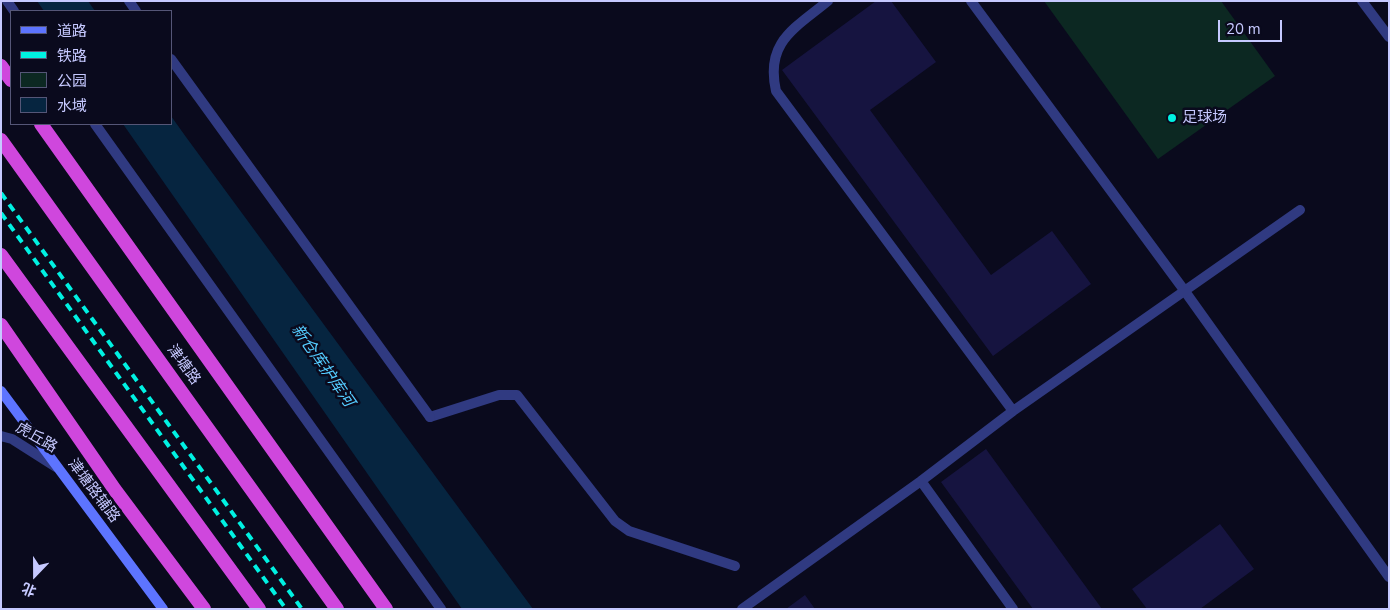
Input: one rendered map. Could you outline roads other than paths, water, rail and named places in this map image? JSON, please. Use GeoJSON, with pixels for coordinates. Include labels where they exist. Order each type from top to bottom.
{"type":"FeatureCollection","features":[{"type":"Feature","properties":{"kind":"highway"},"geometry":{"type":"LineString","coordinates":[[1,66],[10,79]]}},
{"type":"Feature","properties":{"kind":"highway"},"geometry":{"type":"LineString","coordinates":[[42,125],[386,609]]}},
{"type":"Feature","properties":{"kind":"highway","name":"津塘路"},"geometry":{"type":"LineString","coordinates":[[1,140],[338,609]]}},
{"type":"Feature","properties":{"kind":"highway"},"geometry":{"type":"LineString","coordinates":[[1,255],[259,609]]}},
{"type":"Feature","properties":{"kind":"highway"},"geometry":{"type":"LineString","coordinates":[[1,325],[115,490],[204,609]]}},
{"type":"Feature","properties":{"kind":"main road","name":"津塘路辅路"},"geometry":{"type":"LineString","coordinates":[[1,391],[163,609]]}},
{"type":"Feature","properties":{"kind":"street"},"geometry":{"type":"LineString","coordinates":[[828,1],[784,38],[775,58],[773,75],[776,91],[1013,411]]}},
{"type":"Feature","properties":{"kind":"street"},"geometry":{"type":"LineString","coordinates":[[971,1],[1184,290],[1389,578]]}},
{"type":"Feature","properties":{"kind":"street"},"geometry":{"type":"LineString","coordinates":[[1362,1],[1389,37]]}},
{"type":"Feature","properties":{"kind":"street"},"geometry":{"type":"LineString","coordinates":[[172,60],[430,417],[499,395],[517,395],[615,521],[629,531],[735,566]]}},
{"type":"Feature","properties":{"kind":"street"},"geometry":{"type":"LineString","coordinates":[[96,125],[441,609]]}},
{"type":"Feature","properties":{"kind":"street"},"geometry":{"type":"LineString","coordinates":[[742,609],[921,481],[1013,411],[1300,210]]}},
{"type":"Feature","properties":{"kind":"street","name":"虎丘路"},"geometry":{"type":"LineString","coordinates":[[1,436],[12,439],[56,467]]}},
{"type":"Feature","properties":{"kind":"street"},"geometry":{"type":"LineString","coordinates":[[921,481],[1012,609]]}},
{"type":"Feature","properties":{"kind":"water"},"geometry":{"type":"Polygon","coordinates":[[[37,1],[88,1],[94,10],[43,10],[37,1]]]}},
{"type":"Feature","properties":{"kind":"water","name":"新仓库护库河"},"geometry":{"type":"Polygon","coordinates":[[[172,117],[533,609],[462,609],[124,125],[172,125],[172,117]]]}},
{"type":"Feature","properties":{"kind":"railway"},"geometry":{"type":"LineString","coordinates":[[1,193],[302,609]]}},
{"type":"Feature","properties":{"kind":"railway"},"geometry":{"type":"LineString","coordinates":[[1,213],[286,609]]}},
{"type":"Feature","properties":{"kind":"place","name":"足球场"},"geometry":{"type":"Point","coordinates":[1172,118]}}]}
